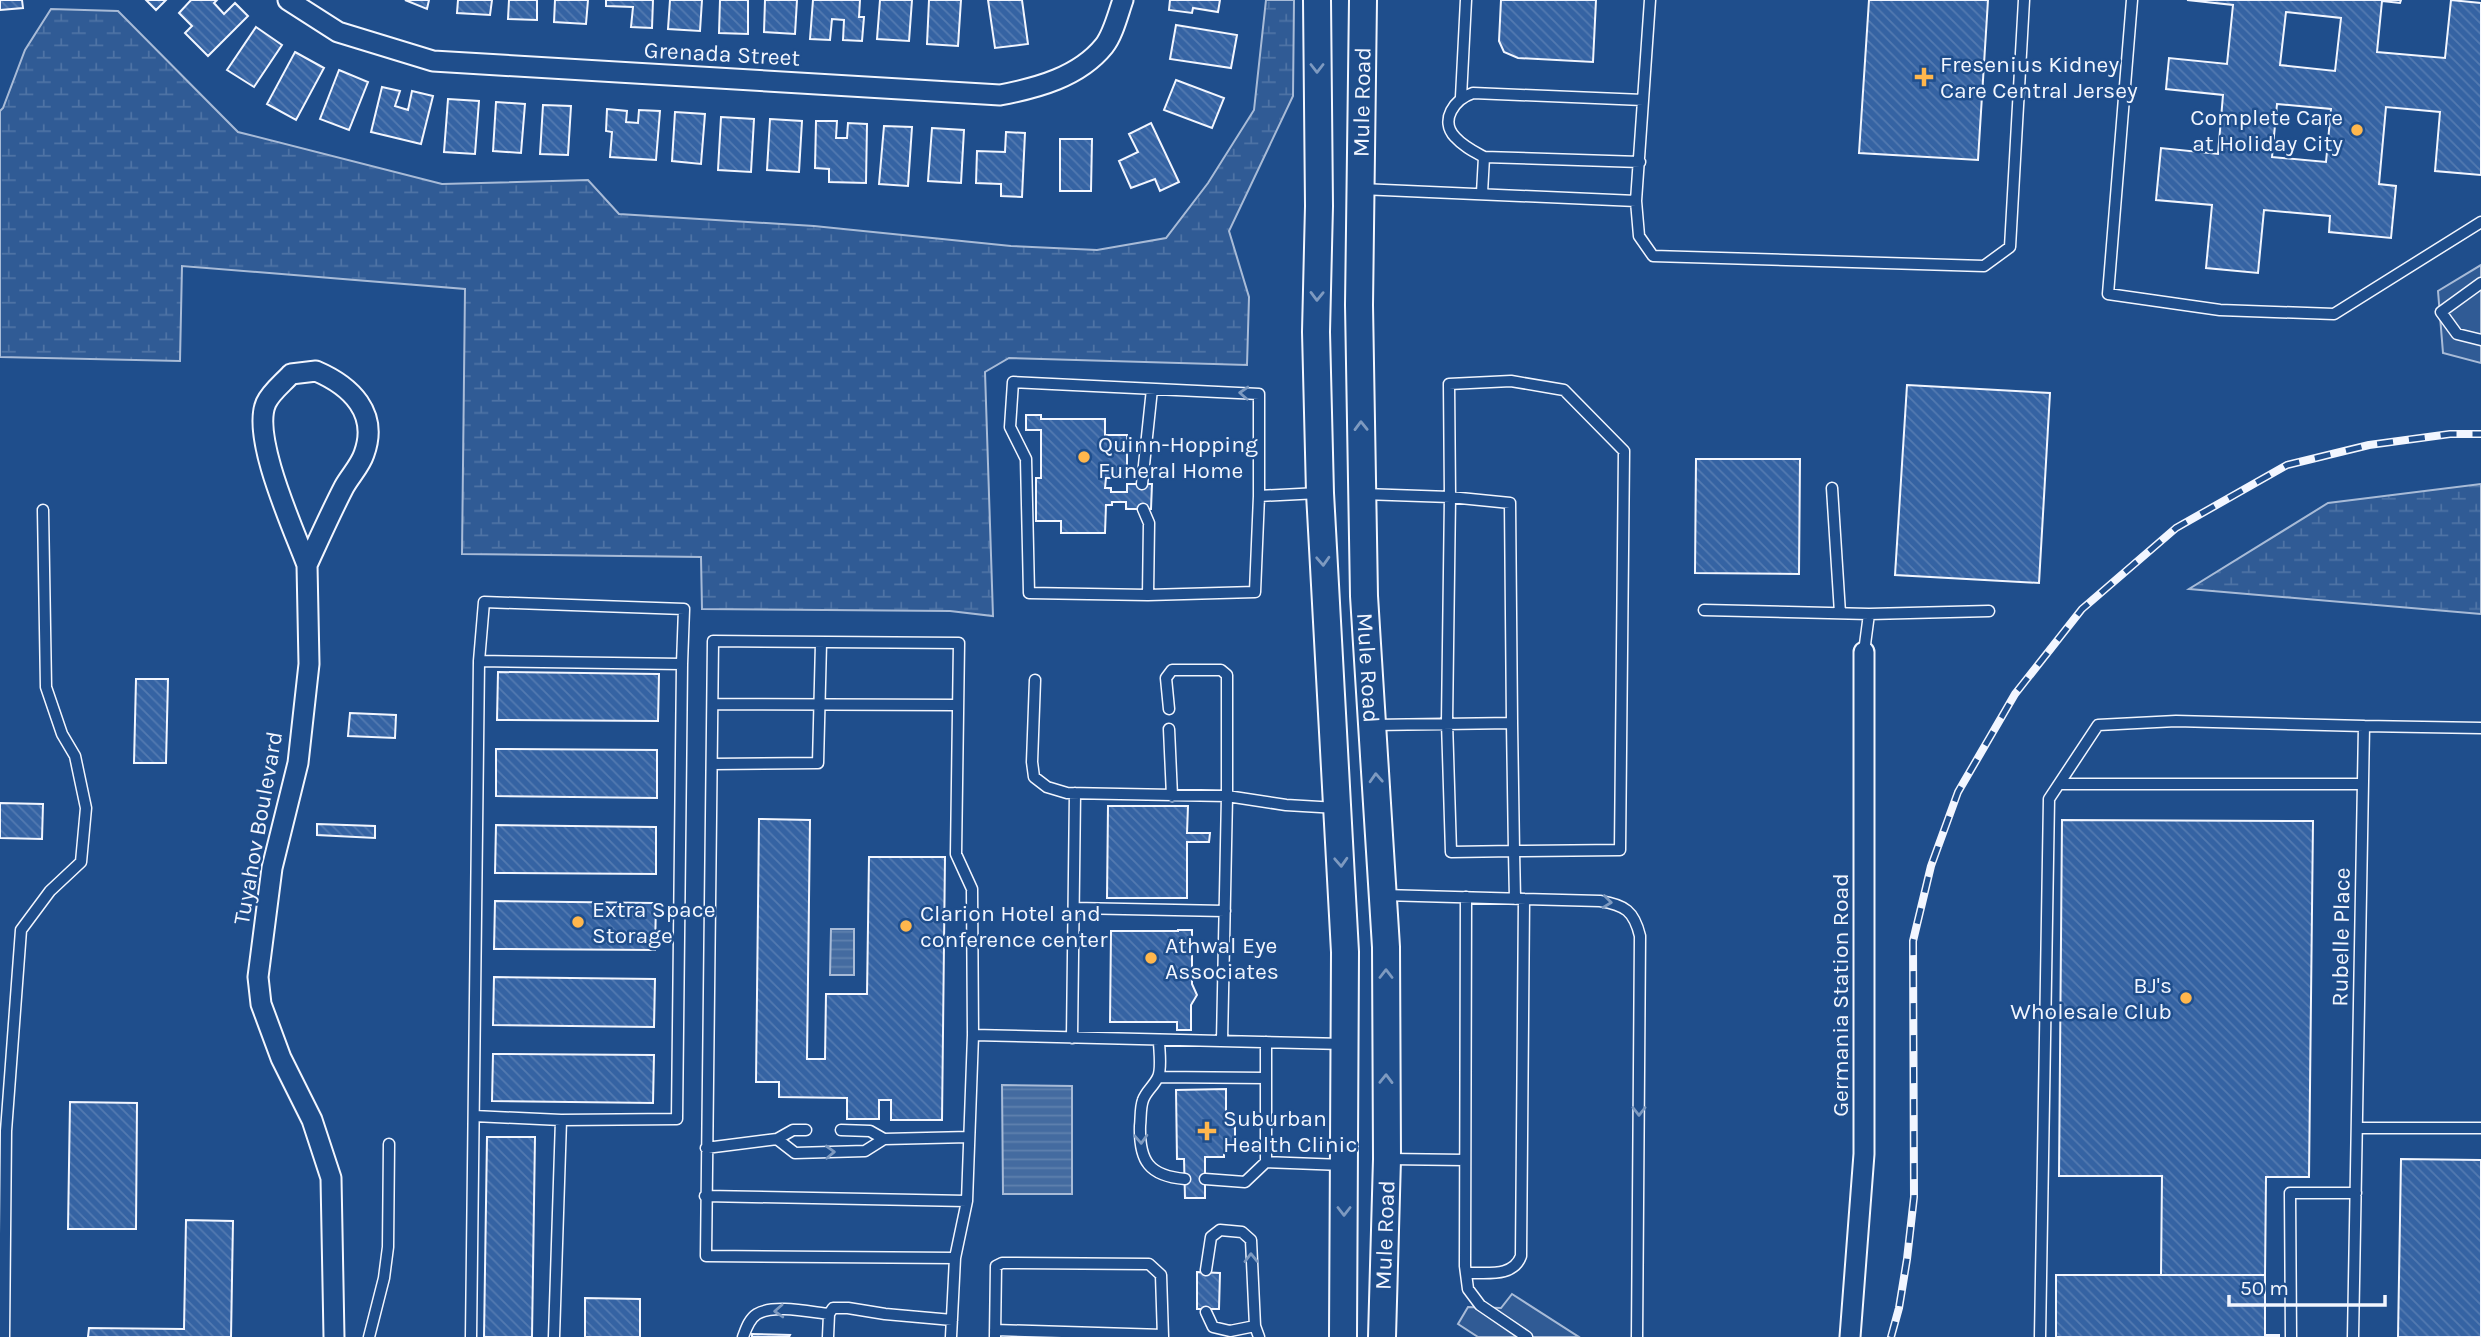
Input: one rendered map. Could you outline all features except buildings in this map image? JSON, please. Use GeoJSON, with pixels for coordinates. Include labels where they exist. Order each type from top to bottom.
{"type":"FeatureCollection","features":[{"type":"Feature","properties":{"kind":"main road","name":"Mule Road"},"geometry":{"type":"LineString","coordinates":[[1317,0],[1316,332],[1320,493],[1345,952],[1343,1337]]}},
{"type":"Feature","properties":{"kind":"main road","name":"Mule Road"},"geometry":{"type":"LineString","coordinates":[[1363,0],[1360,353],[1365,645],[1373,725],[1383,895],[1387,1042],[1382,1337]]}},
{"type":"Feature","properties":{"kind":"main road"},"geometry":{"type":"LineString","coordinates":[[1320,493],[1363,494]]}},
{"type":"Feature","properties":{"kind":"main road"},"geometry":{"type":"LineString","coordinates":[[1342,898],[1383,895]]}},
{"type":"Feature","properties":{"kind":"main road"},"geometry":{"type":"LineString","coordinates":[[1345,1044],[1387,1042]]}},
{"type":"Feature","properties":{"kind":"street","name":"Grenada Street"},"geometry":{"type":"LineString","coordinates":[[288,0],[338,32],[433,61],[1000,95],[1039,87],[1085,64],[1105,45],[1123,0]]}},
{"type":"Feature","properties":{"kind":"street","name":"Tuyahov Boulevard"},"geometry":{"type":"LineString","coordinates":[[307,565],[345,485],[364,454],[368,425],[357,397],[335,379],[316,371],[291,374],[267,401],[264,412],[266,452],[307,565],[309,664],[298,763],[272,868],[258,978],[261,1004],[281,1058],[312,1120],[331,1178],[334,1337]]}},
{"type":"Feature","properties":{"kind":"street","name":"Germania Station Road"},"geometry":{"type":"LineString","coordinates":[[1850,1337],[1864,1154],[1864,652]]}},
{"type":"Feature","properties":{"kind":"lane"},"geometry":{"type":"LineString","coordinates":[[1461,97],[1466,0]]}},
{"type":"Feature","properties":{"kind":"lane"},"geometry":{"type":"LineString","coordinates":[[1650,0],[1636,201],[1639,236],[1653,256],[1983,266],[2010,247],[2024,0]]}},
{"type":"Feature","properties":{"kind":"lane"},"geometry":{"type":"LineString","coordinates":[[2132,0],[2108,294],[2220,310],[2334,314],[2481,222]]}},
{"type":"Feature","properties":{"kind":"lane"},"geometry":{"type":"LineString","coordinates":[[1640,162],[1484,157],[1466,148],[1452,135],[1448,120],[1452,107],[1461,97],[1473,93],[1643,100]]}},
{"type":"Feature","properties":{"kind":"lane"},"geometry":{"type":"LineString","coordinates":[[1482,193],[1484,157]]}},
{"type":"Feature","properties":{"kind":"lane"},"geometry":{"type":"LineString","coordinates":[[1360,190],[1636,201]]}},
{"type":"Feature","properties":{"kind":"lane"},"geometry":{"type":"LineString","coordinates":[[2481,283],[2441,312],[2457,334],[2481,340]]}},
{"type":"Feature","properties":{"kind":"lane"},"geometry":{"type":"LineString","coordinates":[[1511,381],[1564,390],[1624,451],[1620,850],[1451,852],[1447,722],[1450,497],[1449,384],[1511,381]]}},
{"type":"Feature","properties":{"kind":"lane"},"geometry":{"type":"LineString","coordinates":[[1013,382],[1259,394],[1259,496],[1255,592],[1149,595],[1029,593],[1026,459],[1010,427],[1013,382]]}},
{"type":"Feature","properties":{"kind":"lane"},"geometry":{"type":"LineString","coordinates":[[1142,484],[1152,389]]}},
{"type":"Feature","properties":{"kind":"lane"},"geometry":{"type":"LineString","coordinates":[[1832,488],[1840,613]]}},
{"type":"Feature","properties":{"kind":"lane"},"geometry":{"type":"LineString","coordinates":[[1259,496],[1320,493]]}},
{"type":"Feature","properties":{"kind":"lane"},"geometry":{"type":"LineString","coordinates":[[1363,494],[1450,497],[1510,503],[1514,851],[1520,899],[1521,1256],[1518,1265],[1511,1270],[1466,1273]]}},
{"type":"Feature","properties":{"kind":"lane"},"geometry":{"type":"LineString","coordinates":[[1143,509],[1149,523],[1149,595]]}},
{"type":"Feature","properties":{"kind":"lane"},"geometry":{"type":"LineString","coordinates":[[4,1337],[6,1131],[21,930],[50,891],[81,862],[86,808],[75,756],[62,734],[46,687],[43,510]]}},
{"type":"Feature","properties":{"kind":"lane"},"geometry":{"type":"LineString","coordinates":[[471,1337],[479,662],[484,602],[684,609],[677,1119],[561,1120],[474,1116]]}},
{"type":"Feature","properties":{"kind":"lane"},"geometry":{"type":"LineString","coordinates":[[1704,610],[1869,614],[1989,611]]}},
{"type":"Feature","properties":{"kind":"lane"},"geometry":{"type":"LineString","coordinates":[[1864,652],[1869,614]]}},
{"type":"Feature","properties":{"kind":"lane"},"geometry":{"type":"LineString","coordinates":[[951,1337],[955,1258],[967,1201],[973,1035],[972,889],[956,854],[959,643],[713,641],[706,1256],[955,1258]]}},
{"type":"Feature","properties":{"kind":"lane"},"geometry":{"type":"LineString","coordinates":[[712,764],[818,763],[821,643]]}},
{"type":"Feature","properties":{"kind":"lane"},"geometry":{"type":"LineString","coordinates":[[479,662],[682,664]]}},
{"type":"Feature","properties":{"kind":"lane"},"geometry":{"type":"LineString","coordinates":[[1169,709],[1166,678],[1172,670],[1222,670],[1227,676],[1222,1041]]}},
{"type":"Feature","properties":{"kind":"lane"},"geometry":{"type":"LineString","coordinates":[[1035,680],[1032,762],[1034,777],[1047,787],[1075,793],[1227,796],[1286,805],[1338,808]]}},
{"type":"Feature","properties":{"kind":"lane"},"geometry":{"type":"LineString","coordinates":[[713,704],[957,705]]}},
{"type":"Feature","properties":{"kind":"lane"},"geometry":{"type":"LineString","coordinates":[[2040,1337],[2049,799],[2098,725],[2176,721],[2481,728]]}},
{"type":"Feature","properties":{"kind":"lane"},"geometry":{"type":"LineString","coordinates":[[1373,725],[1512,723]]}},
{"type":"Feature","properties":{"kind":"lane","name":"Rubelle Place"},"geometry":{"type":"LineString","coordinates":[[2353,1337],[2364,726]]}},
{"type":"Feature","properties":{"kind":"lane"},"geometry":{"type":"LineString","coordinates":[[1169,729],[1172,796]]}},
{"type":"Feature","properties":{"kind":"lane"},"geometry":{"type":"LineString","coordinates":[[2059,784],[2363,784]]}},
{"type":"Feature","properties":{"kind":"lane"},"geometry":{"type":"LineString","coordinates":[[1072,1038],[1075,793]]}},
{"type":"Feature","properties":{"kind":"lane"},"geometry":{"type":"LineString","coordinates":[[1383,895],[1600,901],[1620,904],[1637,920],[1640,936],[1637,1337]]}},
{"type":"Feature","properties":{"kind":"lane"},"geometry":{"type":"LineString","coordinates":[[1466,897],[1465,1160],[1468,1289],[1480,1305],[1528,1337]]}},
{"type":"Feature","properties":{"kind":"lane"},"geometry":{"type":"LineString","coordinates":[[1074,908],[1225,911]]}},
{"type":"Feature","properties":{"kind":"lane"},"geometry":{"type":"LineString","coordinates":[[973,1035],[1345,1044]]}},
{"type":"Feature","properties":{"kind":"lane"},"geometry":{"type":"LineString","coordinates":[[1159,1040],[1158,1077],[1141,1103],[1140,1135],[1143,1157],[1159,1174],[1185,1180]]}},
{"type":"Feature","properties":{"kind":"lane"},"geometry":{"type":"LineString","coordinates":[[1266,1042],[1266,1162]]}},
{"type":"Feature","properties":{"kind":"lane"},"geometry":{"type":"LineString","coordinates":[[1158,1077],[1266,1078]]}},
{"type":"Feature","properties":{"kind":"lane"},"geometry":{"type":"LineString","coordinates":[[554,1337],[561,1120]]}},
{"type":"Feature","properties":{"kind":"lane"},"geometry":{"type":"LineString","coordinates":[[2357,1128],[2481,1128]]}},
{"type":"Feature","properties":{"kind":"lane"},"geometry":{"type":"LineString","coordinates":[[706,1147],[777,1139],[793,1130],[806,1130]]}},
{"type":"Feature","properties":{"kind":"lane"},"geometry":{"type":"LineString","coordinates":[[841,1130],[870,1130],[884,1139]]}},
{"type":"Feature","properties":{"kind":"lane"},"geometry":{"type":"LineString","coordinates":[[777,1139],[795,1153],[865,1151],[884,1139],[969,1137]]}},
{"type":"Feature","properties":{"kind":"lane"},"geometry":{"type":"LineString","coordinates":[[369,1337],[384,1278],[388,1247],[389,1144]]}},
{"type":"Feature","properties":{"kind":"lane"},"geometry":{"type":"LineString","coordinates":[[1387,1159],[1465,1160]]}},
{"type":"Feature","properties":{"kind":"lane"},"geometry":{"type":"LineString","coordinates":[[1205,1180],[1245,1182],[1266,1162],[1344,1165]]}},
{"type":"Feature","properties":{"kind":"lane"},"geometry":{"type":"LineString","coordinates":[[2291,1337],[2290,1193],[2356,1193]]}},
{"type":"Feature","properties":{"kind":"lane"},"geometry":{"type":"LineString","coordinates":[[705,1196],[967,1201]]}},
{"type":"Feature","properties":{"kind":"lane"},"geometry":{"type":"LineString","coordinates":[[1206,1270],[1211,1237],[1220,1230],[1242,1232],[1251,1240],[1255,1326],[1259,1337]]}},
{"type":"Feature","properties":{"kind":"lane"},"geometry":{"type":"LineString","coordinates":[[1002,1263],[1149,1264],[1161,1275],[1163,1336],[995,1334],[996,1266],[1002,1263]]}},
{"type":"Feature","properties":{"kind":"lane"},"geometry":{"type":"LineString","coordinates":[[828,1337],[829,1314],[834,1308],[952,1320]]}},
{"type":"Feature","properties":{"kind":"lane"},"geometry":{"type":"LineString","coordinates":[[743,1337],[748,1323],[758,1313],[780,1309],[829,1314]]}},
{"type":"Feature","properties":{"kind":"lane"},"geometry":{"type":"LineString","coordinates":[[1206,1312],[1213,1327],[1230,1331],[1255,1326]]}},
{"type":"Feature","properties":{"kind":"shaded area"},"geometry":{"type":"Polygon","coordinates":[[[2481,265],[2481,363],[2443,353],[2438,291],[2481,265]]]}},
{"type":"Feature","properties":{"kind":"shaded area"},"geometry":{"type":"Polygon","coordinates":[[[831,929],[854,929],[854,975],[830,975],[831,929]]]}},
{"type":"Feature","properties":{"kind":"shaded area"},"geometry":{"type":"Polygon","coordinates":[[[1002,1085],[1072,1086],[1072,1194],[1003,1194],[1002,1085]]]}},
{"type":"Feature","properties":{"kind":"shaded area"},"geometry":{"type":"Polygon","coordinates":[[[1512,1294],[1579,1337],[1478,1337],[1458,1324],[1468,1307],[1501,1308],[1512,1294]]]}},
{"type":"Feature","properties":{"kind":"green space"},"geometry":{"type":"Polygon","coordinates":[[[1266,0],[1294,0],[1293,96],[1229,231],[1249,297],[1247,365],[1009,358],[985,372],[993,616],[950,611],[702,609],[701,557],[462,554],[465,289],[182,266],[180,361],[0,357],[0,111],[25,50],[51,9],[118,11],[238,132],[442,184],[588,180],[619,214],[814,226],[1011,246],[1097,250],[1166,238],[1208,183],[1254,110],[1266,0]]]}},
{"type":"Feature","properties":{"kind":"green space"},"geometry":{"type":"Polygon","coordinates":[[[2481,484],[2481,614],[2189,589],[2328,503],[2481,484]]]}},
{"type":"Feature","properties":{"kind":"railway"},"geometry":{"type":"LineString","coordinates":[[1891,1337],[1899,1308],[1914,1197],[1913,941],[1931,866],[1958,792],[2015,694],[2082,609],[2176,528],[2287,465],[2369,445],[2450,434],[2481,434]]}},
{"type":"Feature","properties":{"kind":"place","name":"Fresenius Kidney Care Central Jersey"},"geometry":{"type":"Point","coordinates":[1924,77]}},
{"type":"Feature","properties":{"kind":"place","name":"Complete Care at Holiday City"},"geometry":{"type":"Point","coordinates":[2357,130]}},
{"type":"Feature","properties":{"kind":"place","name":"Quinn-Hopping Funeral Home"},"geometry":{"type":"Point","coordinates":[1084,457]}},
{"type":"Feature","properties":{"kind":"place","name":"Extra Space Storage"},"geometry":{"type":"Point","coordinates":[578,922]}},
{"type":"Feature","properties":{"kind":"place","name":"Clarion Hotel and conference center"},"geometry":{"type":"Point","coordinates":[906,926]}},
{"type":"Feature","properties":{"kind":"place","name":"Athwal Eye Associates"},"geometry":{"type":"Point","coordinates":[1151,958]}},
{"type":"Feature","properties":{"kind":"place","name":"BJ's Wholesale Club"},"geometry":{"type":"Point","coordinates":[2186,998]}},
{"type":"Feature","properties":{"kind":"place","name":"Suburban Health Clinic"},"geometry":{"type":"Point","coordinates":[1207,1131]}}]}
